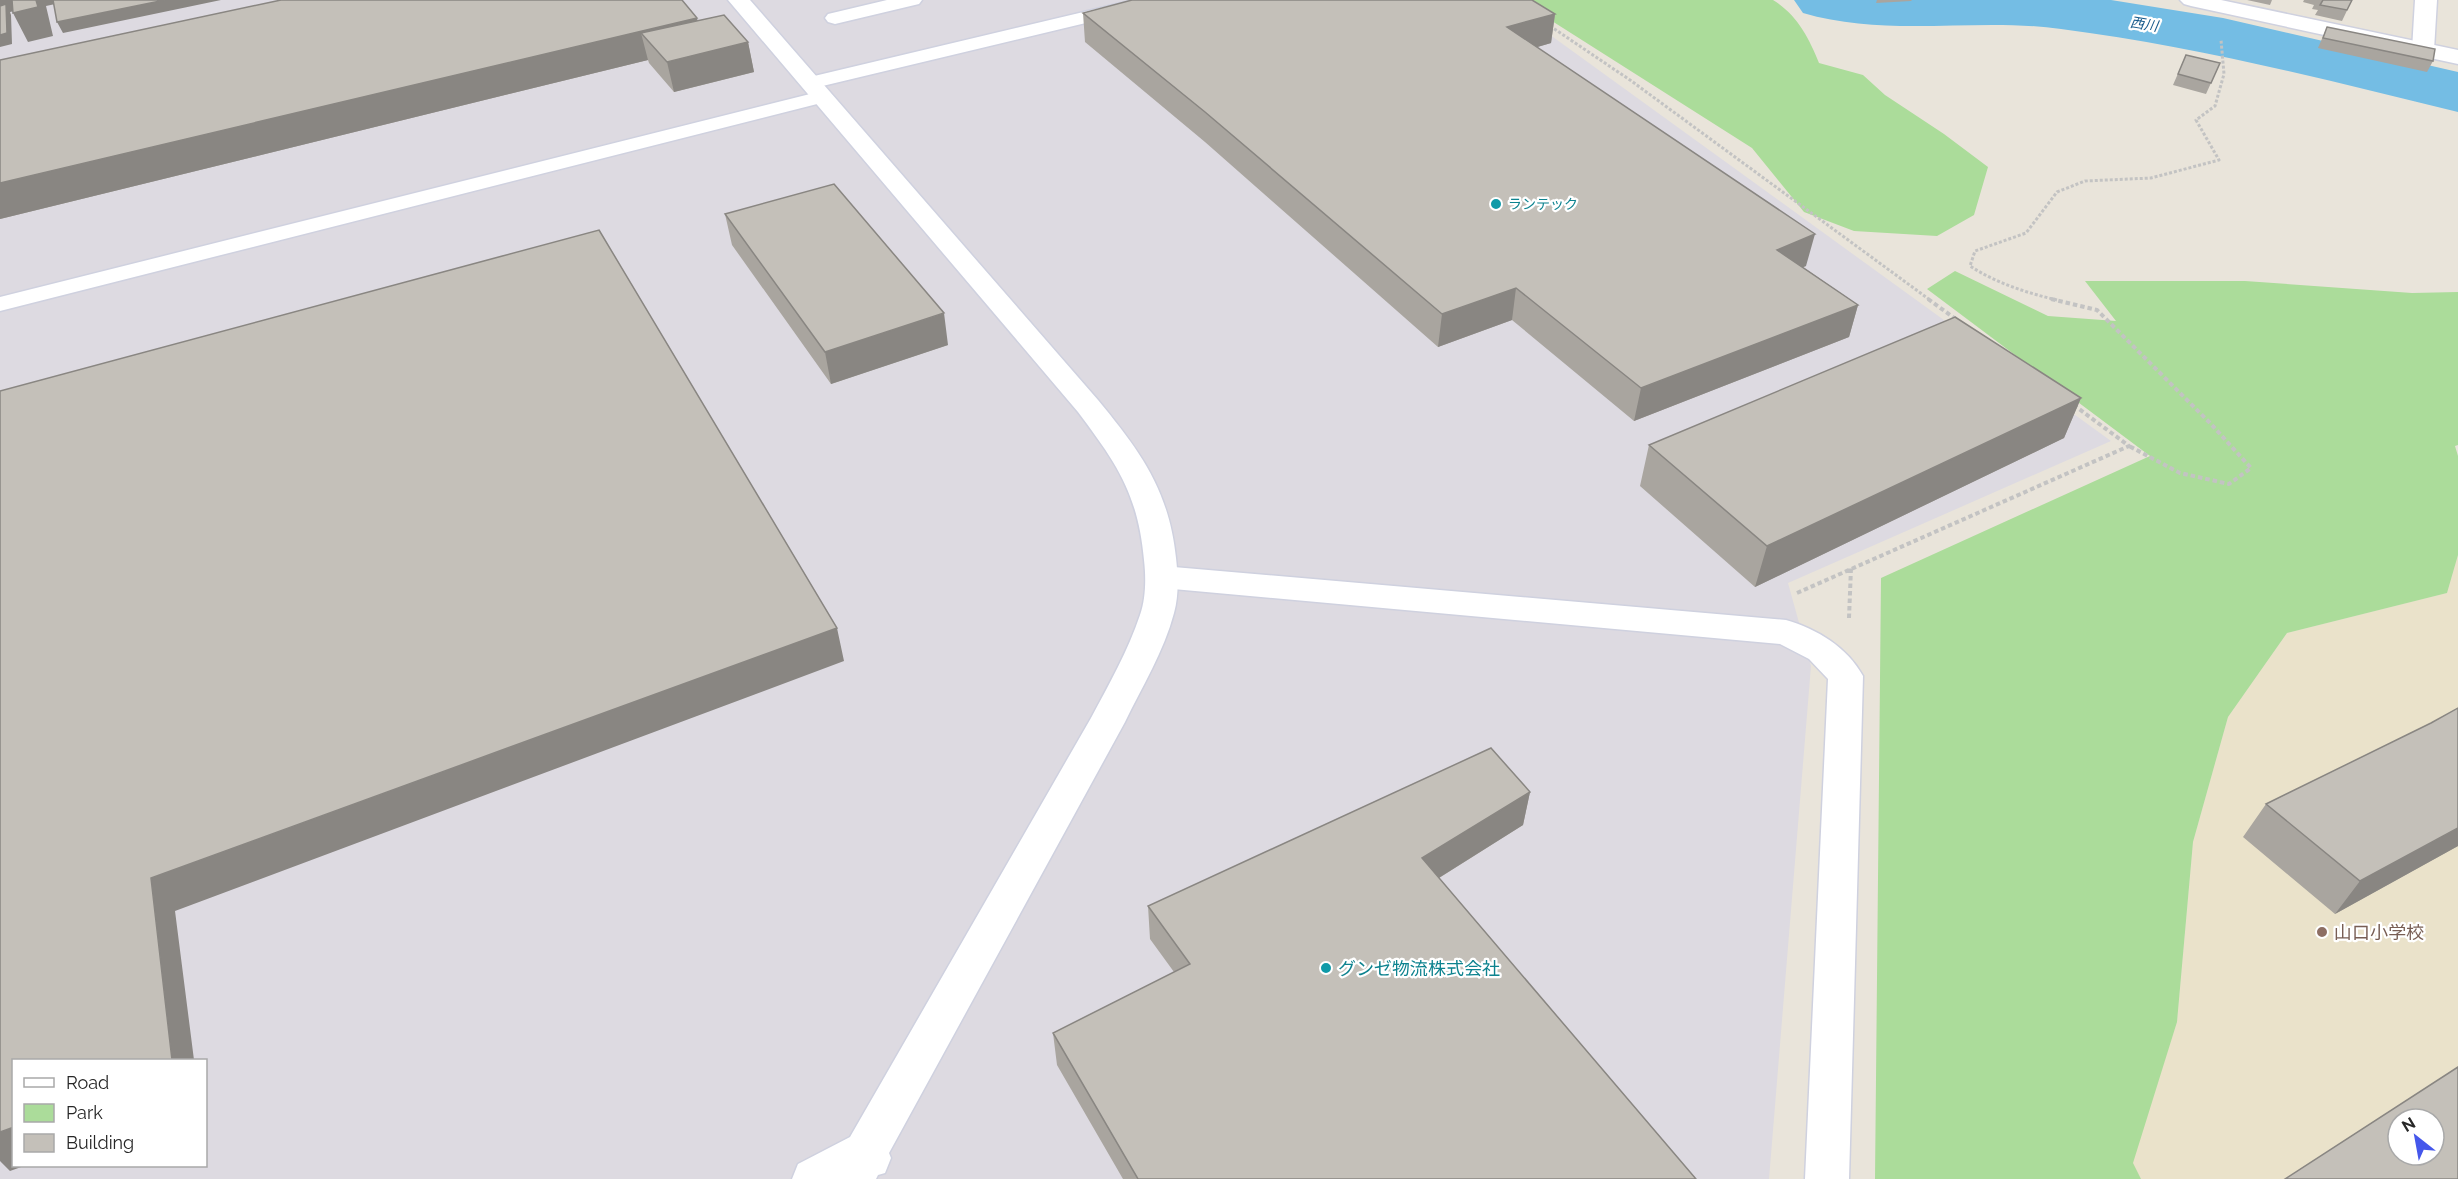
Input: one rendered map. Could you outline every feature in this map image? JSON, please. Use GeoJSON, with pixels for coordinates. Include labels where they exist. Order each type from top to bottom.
{"type":"FeatureCollection","features":[{"type":"Feature","properties":{"kind":"street"},"geometry":{"type":"LineString","coordinates":[[739,0],[1088,406],[1117,443],[1144,488],[1157,528],[1162,577],[1158,612],[1144,649],[866,1170],[814,1179]]}},
{"type":"Feature","properties":{"kind":"street"},"geometry":{"type":"LineString","coordinates":[[2191,0],[2458,57]]}},
{"type":"Feature","properties":{"kind":"street"},"geometry":{"type":"LineString","coordinates":[[2423,50],[2426,0]]}},
{"type":"Feature","properties":{"kind":"street"},"geometry":{"type":"LineString","coordinates":[[1162,577],[1786,632],[1821,650],[1846,676],[1827,1179]]}},
{"type":"Feature","properties":{"kind":"lane"},"geometry":{"type":"LineString","coordinates":[[835,18],[912,0]]}},
{"type":"Feature","properties":{"kind":"lane"},"geometry":{"type":"LineString","coordinates":[[0,304],[1158,0]]}},
{"type":"Feature","properties":{"kind":"path"},"geometry":{"type":"LineString","coordinates":[[1542,20],[1630,80],[1965,326]]}},
{"type":"Feature","properties":{"kind":"path"},"geometry":{"type":"LineString","coordinates":[[2071,403],[2129,446],[2180,472],[2229,484],[2251,468],[2211,424],[2097,310],[2036,296],[1986,276],[1970,266],[1975,252],[2026,233],[2057,192],[2085,181],[2151,178],[2219,160],[2196,120],[2215,106],[2224,74],[2220,44]]}},
{"type":"Feature","properties":{"kind":"path"},"geometry":{"type":"LineString","coordinates":[[1732,627],[1822,580],[2129,446]]}},
{"type":"Feature","properties":{"kind":"shaded area"},"geometry":{"type":"Polygon","coordinates":[[[0,0],[1502,0],[2111,441],[1788,583],[1811,666],[1769,1179],[0,1179],[0,0]]]}},
{"type":"Feature","properties":{"kind":"shaded area","name":"山口小学校"},"geometry":{"type":"Polygon","coordinates":[[[2458,555],[2458,1179],[2141,1179],[2132,1163],[2177,1022],[2193,842],[2228,717],[2287,633],[2447,593],[2458,555]]]}},
{"type":"Feature","properties":{"kind":"green space"},"geometry":{"type":"Polygon","coordinates":[[[1519,0],[1773,0],[1789,13],[1801,28],[1819,63],[1863,75],[1885,95],[1944,134],[1988,167],[1974,215],[1937,236],[1854,231],[1804,212],[1752,148],[1519,0]]]}},
{"type":"Feature","properties":{"kind":"green space"},"geometry":{"type":"Polygon","coordinates":[[[1955,271],[2048,316],[2116,321],[2085,281],[2245,281],[2412,293],[2458,292],[2458,445],[2455,446],[2458,456],[2458,555],[2447,593],[2287,633],[2228,717],[2193,842],[2177,1022],[2133,1163],[2141,1179],[1875,1179],[1881,578],[2150,456],[1927,289],[1955,271]]]}},
{"type":"Feature","properties":{"kind":"building"},"geometry":{"type":"Polygon","coordinates":[[[12,0],[36,0],[38,7],[13,13],[12,0]]]}},
{"type":"Feature","properties":{"kind":"building"},"geometry":{"type":"Polygon","coordinates":[[[53,0],[165,0],[57,22],[53,0]]]}},
{"type":"Feature","properties":{"kind":"building"},"geometry":{"type":"Polygon","coordinates":[[[281,0],[682,0],[697,18],[0,183],[0,60],[281,0]]]}},
{"type":"Feature","properties":{"kind":"building","name":"ランテック"},"geometry":{"type":"Polygon","coordinates":[[[1132,0],[1532,0],[1555,14],[1507,27],[1815,234],[1777,250],[1858,305],[1641,388],[1516,288],[1442,314],[1205,112],[1083,13],[1132,0]]]}},
{"type":"Feature","properties":{"kind":"building"},"geometry":{"type":"Polygon","coordinates":[[[2323,0],[2352,0],[2347,10],[2320,5],[2323,0]]]}},
{"type":"Feature","properties":{"kind":"building"},"geometry":{"type":"Polygon","coordinates":[[[6,4],[7,33],[0,35],[0,6],[6,4]]]}},
{"type":"Feature","properties":{"kind":"building"},"geometry":{"type":"Polygon","coordinates":[[[724,15],[748,42],[667,62],[641,33],[724,15]]]}},
{"type":"Feature","properties":{"kind":"building"},"geometry":{"type":"Polygon","coordinates":[[[2327,27],[2435,49],[2433,61],[2323,38],[2327,27]]]}},
{"type":"Feature","properties":{"kind":"building"},"geometry":{"type":"Polygon","coordinates":[[[2186,55],[2220,63],[2211,83],[2178,74],[2186,55]]]}},
{"type":"Feature","properties":{"kind":"building"},"geometry":{"type":"Polygon","coordinates":[[[834,184],[944,313],[825,352],[725,214],[834,184]]]}},
{"type":"Feature","properties":{"kind":"building"},"geometry":{"type":"Polygon","coordinates":[[[599,230],[837,628],[151,878],[172,1059],[12,1059],[12,1128],[0,1132],[0,391],[599,230]]]}},
{"type":"Feature","properties":{"kind":"building"},"geometry":{"type":"Polygon","coordinates":[[[1955,317],[2081,398],[1767,546],[1649,445],[1955,317]]]}},
{"type":"Feature","properties":{"kind":"building"},"geometry":{"type":"Polygon","coordinates":[[[2458,708],[2458,828],[2360,881],[2266,804],[2431,723],[2458,708]]]}},
{"type":"Feature","properties":{"kind":"building","name":"グンゼ物流株式会社"},"geometry":{"type":"Polygon","coordinates":[[[1491,748],[1530,792],[1422,858],[1696,1179],[1138,1179],[1053,1033],[1190,964],[1148,906],[1491,748]]]}},
{"type":"Feature","properties":{"kind":"building"},"geometry":{"type":"Polygon","coordinates":[[[2458,1067],[2458,1179],[2285,1179],[2386,1114],[2386,1167],[2446,1167],[2446,1107],[2396,1107],[2458,1067]]]}},
{"type":"Feature","properties":{"kind":"waterway","name":"西川"},"geometry":{"type":"LineString","coordinates":[[1824,0],[1838,4],[1914,9],[2060,10],[2223,37],[2458,92]]}},
{"type":"Feature","properties":{"kind":"place","name":"ランテック"},"geometry":{"type":"Point","coordinates":[1496,204]}},
{"type":"Feature","properties":{"kind":"place","name":"山口小学校"},"geometry":{"type":"Point","coordinates":[2322,932]}},
{"type":"Feature","properties":{"kind":"place","name":"グンゼ物流株式会社"},"geometry":{"type":"Point","coordinates":[1326,968]}}]}
